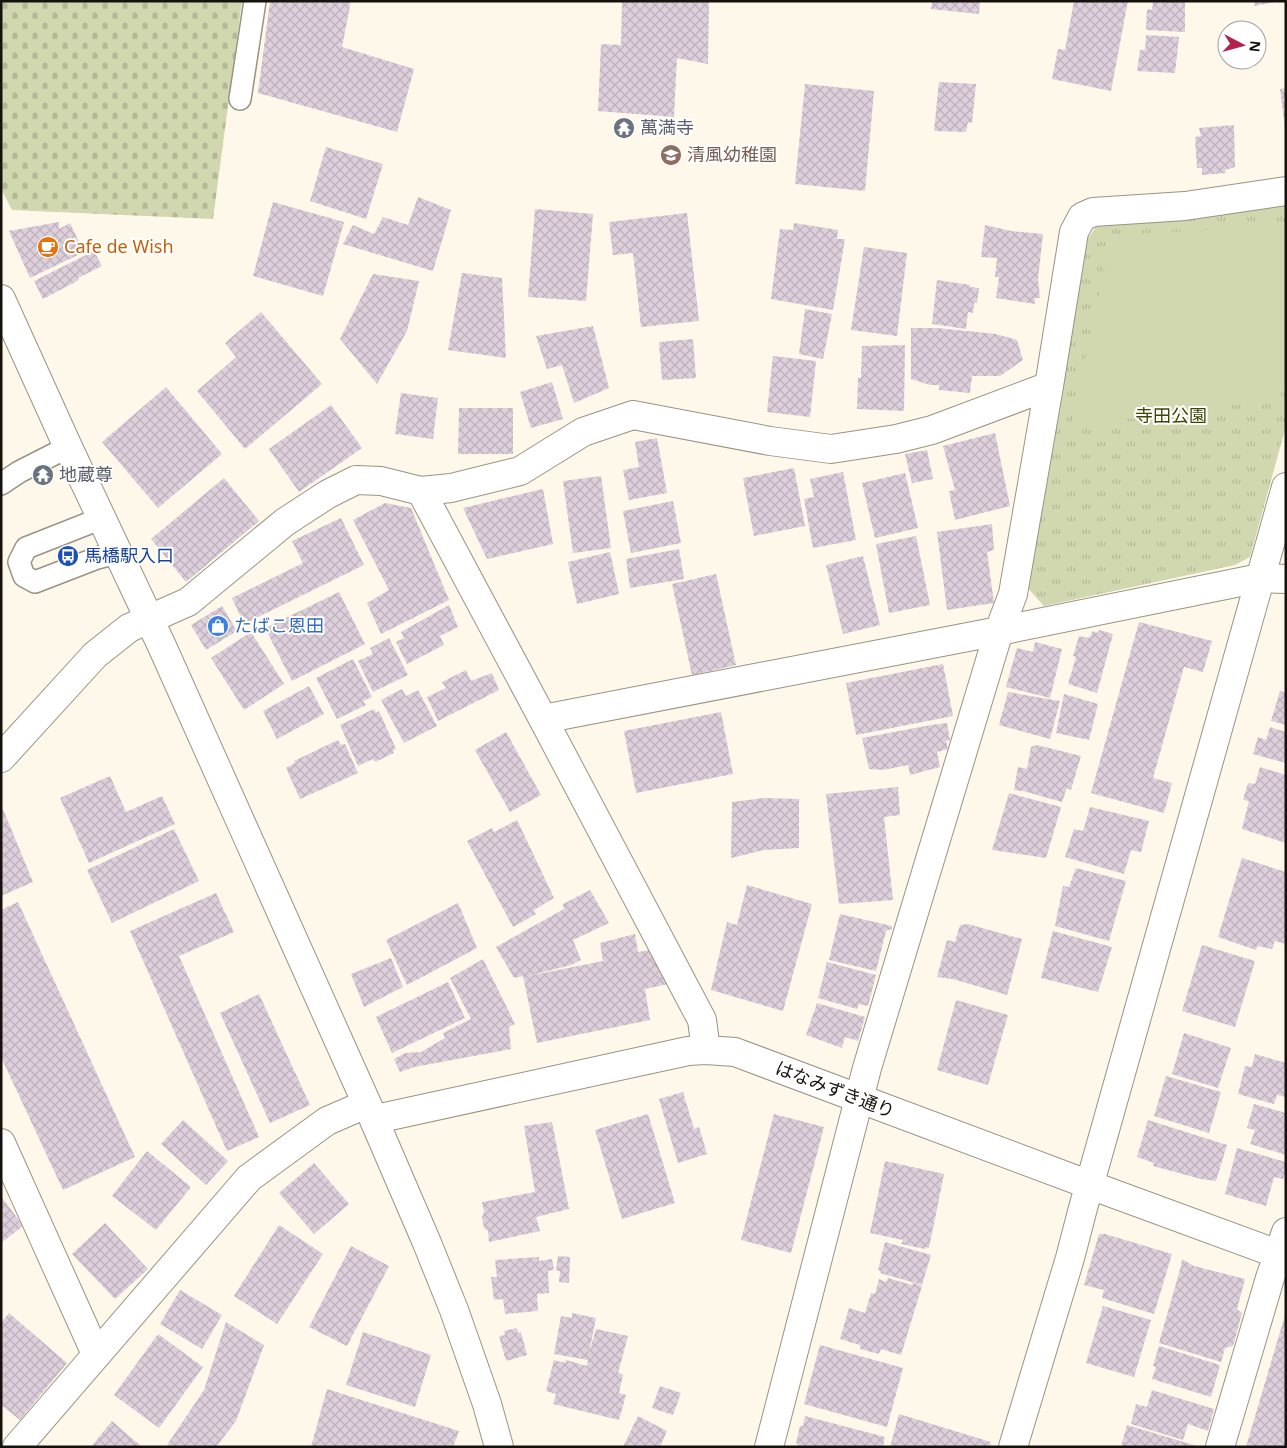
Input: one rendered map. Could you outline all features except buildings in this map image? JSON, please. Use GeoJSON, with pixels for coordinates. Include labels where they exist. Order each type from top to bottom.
{"type":"FeatureCollection","features":[{"type":"Feature","properties":{"kind":"street"},"geometry":{"type":"LineString","coordinates":[[769,1447],[867,1068],[999,631],[1013,594],[1074,232],[1082,217],[1093,212],[1186,206],[1286,191]]}},
{"type":"Feature","properties":{"kind":"street"},"geometry":{"type":"LineString","coordinates":[[1,299],[148,620],[161,644],[371,1113],[454,1310],[487,1404],[499,1447]]}},
{"type":"Feature","properties":{"kind":"street"},"geometry":{"type":"LineString","coordinates":[[1,758],[95,655],[129,628],[188,602],[285,522],[328,494],[356,480],[381,481],[421,491],[451,488],[520,471],[583,432],[633,415],[770,441],[831,449],[896,439],[932,430],[1049,386]]}},
{"type":"Feature","properties":{"kind":"street"},"geometry":{"type":"LineString","coordinates":[[1013,1447],[1273,579],[1286,487]]}},
{"type":"Feature","properties":{"kind":"street"},"geometry":{"type":"LineString","coordinates":[[421,491],[702,1020],[706,1050]]}},
{"type":"Feature","properties":{"kind":"street"},"geometry":{"type":"LineString","coordinates":[[543,719],[1273,579]]}},
{"type":"Feature","properties":{"kind":"street","name":"はなみずき通り"},"geometry":{"type":"LineString","coordinates":[[371,1113],[376,1119],[688,1052],[706,1050],[735,1052],[1090,1186],[1283,1248]]}},
{"type":"Feature","properties":{"kind":"street"},"geometry":{"type":"LineString","coordinates":[[17,1447],[248,1178],[327,1121],[364,1105],[371,1113]]}},
{"type":"Feature","properties":{"kind":"street"},"geometry":{"type":"LineString","coordinates":[[1,1143],[96,1354]]}},
{"type":"Feature","properties":{"kind":"street"},"geometry":{"type":"LineString","coordinates":[[1220,1447],[1283,1248]]}},
{"type":"Feature","properties":{"kind":"lane"},"geometry":{"type":"LineString","coordinates":[[240,99],[255,1]]}},
{"type":"Feature","properties":{"kind":"lane"},"geometry":{"type":"LineString","coordinates":[[1,484],[19,472],[68,447]]}},
{"type":"Feature","properties":{"kind":"lane"},"geometry":{"type":"LineString","coordinates":[[102,518],[26,548],[19,562],[24,576],[35,582],[97,558],[117,553]]}},
{"type":"Feature","properties":{"kind":"green space"},"geometry":{"type":"Polygon","coordinates":[[[1,1],[242,1],[213,219],[12,210],[1,189],[1,1]]]}},
{"type":"Feature","properties":{"kind":"green space","name":"寺田公園"},"geometry":{"type":"Polygon","coordinates":[[[1286,202],[1286,426],[1250,557],[1235,565],[1044,606],[1026,586],[1087,240],[1097,225],[1286,202]]]}},
{"type":"Feature","properties":{"kind":"green space"},"geometry":{"type":"Polygon","coordinates":[[[1286,226],[1286,370],[1280,399],[1072,426],[1111,235],[1286,226]]]}},
{"type":"Feature","properties":{"kind":"place","name":"萬満寺"},"geometry":{"type":"Point","coordinates":[624,128]}},
{"type":"Feature","properties":{"kind":"place","name":"清風幼稚園"},"geometry":{"type":"Point","coordinates":[671,155]}},
{"type":"Feature","properties":{"kind":"place","name":"Cafe de Wish"},"geometry":{"type":"Point","coordinates":[48,247]}},
{"type":"Feature","properties":{"kind":"place","name":"地蔵尊"},"geometry":{"type":"Point","coordinates":[43,475]}},
{"type":"Feature","properties":{"kind":"place","name":"馬橋駅入口"},"geometry":{"type":"Point","coordinates":[68,556]}},
{"type":"Feature","properties":{"kind":"place","name":"たばこ恩田"},"geometry":{"type":"Point","coordinates":[218,626]}}]}
